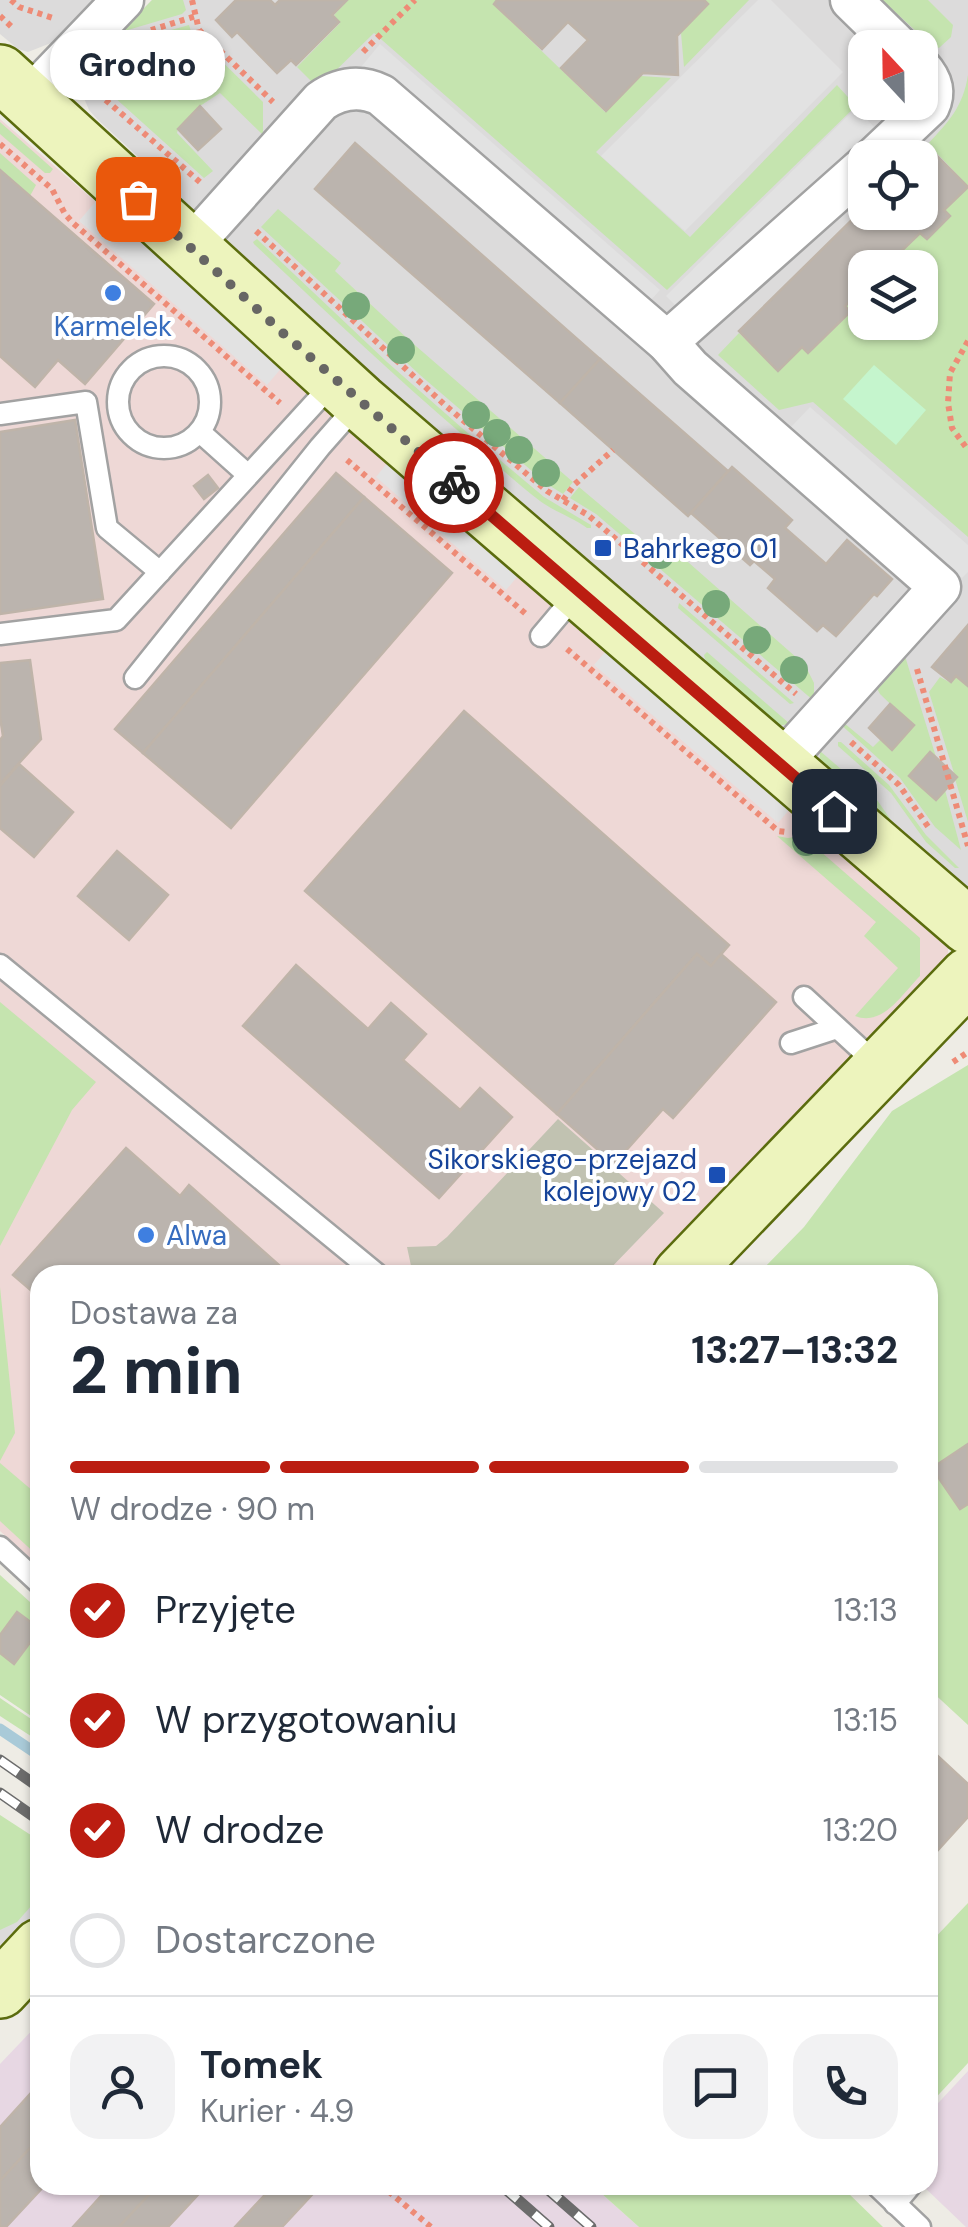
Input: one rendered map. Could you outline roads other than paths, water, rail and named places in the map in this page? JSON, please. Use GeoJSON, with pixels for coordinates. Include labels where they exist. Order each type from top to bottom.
{"type":"FeatureCollection","features":[{"type":"Feature","properties":{"kind":"street"},"geometry":{"type":"LineString","coordinates":[[124,0],[14,86],[348,391],[968,926]]}},
{"type":"Feature","properties":{"kind":"street"},"geometry":{"type":"LineString","coordinates":[[851,0],[882,30]]}},
{"type":"Feature","properties":{"kind":"street"},"geometry":{"type":"LineString","coordinates":[[190,247],[321,101],[335,92],[368,89],[381,95],[667,342],[690,368],[940,587],[780,764]]}},
{"type":"Feature","properties":{"kind":"street"},"geometry":{"type":"LineString","coordinates":[[893,140],[914,120]]}},
{"type":"Feature","properties":{"kind":"street"},"geometry":{"type":"LineString","coordinates":[[667,342],[848,181]]}},
{"type":"Feature","properties":{"kind":"street"},"geometry":{"type":"LineString","coordinates":[[691,1265],[968,976]]}},
{"type":"Feature","properties":{"kind":"street"},"geometry":{"type":"LineString","coordinates":[[0,1990],[30,1958]]}},
{"type":"Feature","properties":{"kind":"lane"},"geometry":{"type":"LineString","coordinates":[[172,356],[194,366],[208,386],[210,410],[200,432],[180,446],[156,448],[134,438],[120,418],[118,394],[128,372],[148,358],[172,356]]}},
{"type":"Feature","properties":{"kind":"lane"},"geometry":{"type":"LineString","coordinates":[[0,634],[116,620],[248,475],[348,391]]}},
{"type":"Feature","properties":{"kind":"lane"},"geometry":{"type":"LineString","coordinates":[[135,678],[320,447],[348,391]]}},
{"type":"Feature","properties":{"kind":"lane"},"geometry":{"type":"LineString","coordinates":[[0,414],[86,402],[106,528],[160,572]]}},
{"type":"Feature","properties":{"kind":"lane"},"geometry":{"type":"LineString","coordinates":[[200,432],[248,475]]}},
{"type":"Feature","properties":{"kind":"lane"},"geometry":{"type":"LineString","coordinates":[[542,636],[579,591]]}},
{"type":"Feature","properties":{"kind":"lane"},"geometry":{"type":"LineString","coordinates":[[0,965],[366,1265]]}},
{"type":"Feature","properties":{"kind":"lane"},"geometry":{"type":"LineString","coordinates":[[804,998],[880,1068]]}},
{"type":"Feature","properties":{"kind":"lane"},"geometry":{"type":"LineString","coordinates":[[791,1044],[837,1028]]}},
{"type":"Feature","properties":{"kind":"lane"},"geometry":{"type":"LineString","coordinates":[[0,1547],[30,1575]]}},
{"type":"Feature","properties":{"kind":"lane"},"geometry":{"type":"LineString","coordinates":[[886,2195],[920,2227]]}},
{"type":"Feature","properties":{"kind":"lane"},"geometry":{"type":"LineString","coordinates":[[895,2204],[903,2195]]}},
{"type":"Feature","properties":{"kind":"waterway"},"geometry":{"type":"LineString","coordinates":[[0,1729],[30,1749]]}},
{"type":"Feature","properties":{"kind":"railway"},"geometry":{"type":"LineString","coordinates":[[0,1760],[30,1781]]}},
{"type":"Feature","properties":{"kind":"railway"},"geometry":{"type":"LineString","coordinates":[[0,1793],[30,1814]]}},
{"type":"Feature","properties":{"kind":"railway"},"geometry":{"type":"LineString","coordinates":[[512,2195],[549,2227]]}},
{"type":"Feature","properties":{"kind":"railway"},"geometry":{"type":"LineString","coordinates":[[554,2195],[591,2227]]}},
{"type":"Feature","properties":{"kind":"place","name":"Grodno"},"geometry":{"type":"Point","coordinates":[138,199]}},
{"type":"Feature","properties":{"kind":"place","name":"Karmelek"},"geometry":{"type":"Point","coordinates":[113,293]}},
{"type":"Feature","properties":{"kind":"place","name":"Bahrkego 01"},"geometry":{"type":"Point","coordinates":[603,548]}},
{"type":"Feature","properties":{"kind":"place","name":"Sikorskiego-przejazd kolejowy 02"},"geometry":{"type":"Point","coordinates":[717,1175]}},
{"type":"Feature","properties":{"kind":"place","name":"Alwa"},"geometry":{"type":"Point","coordinates":[146,1235]}}]}
